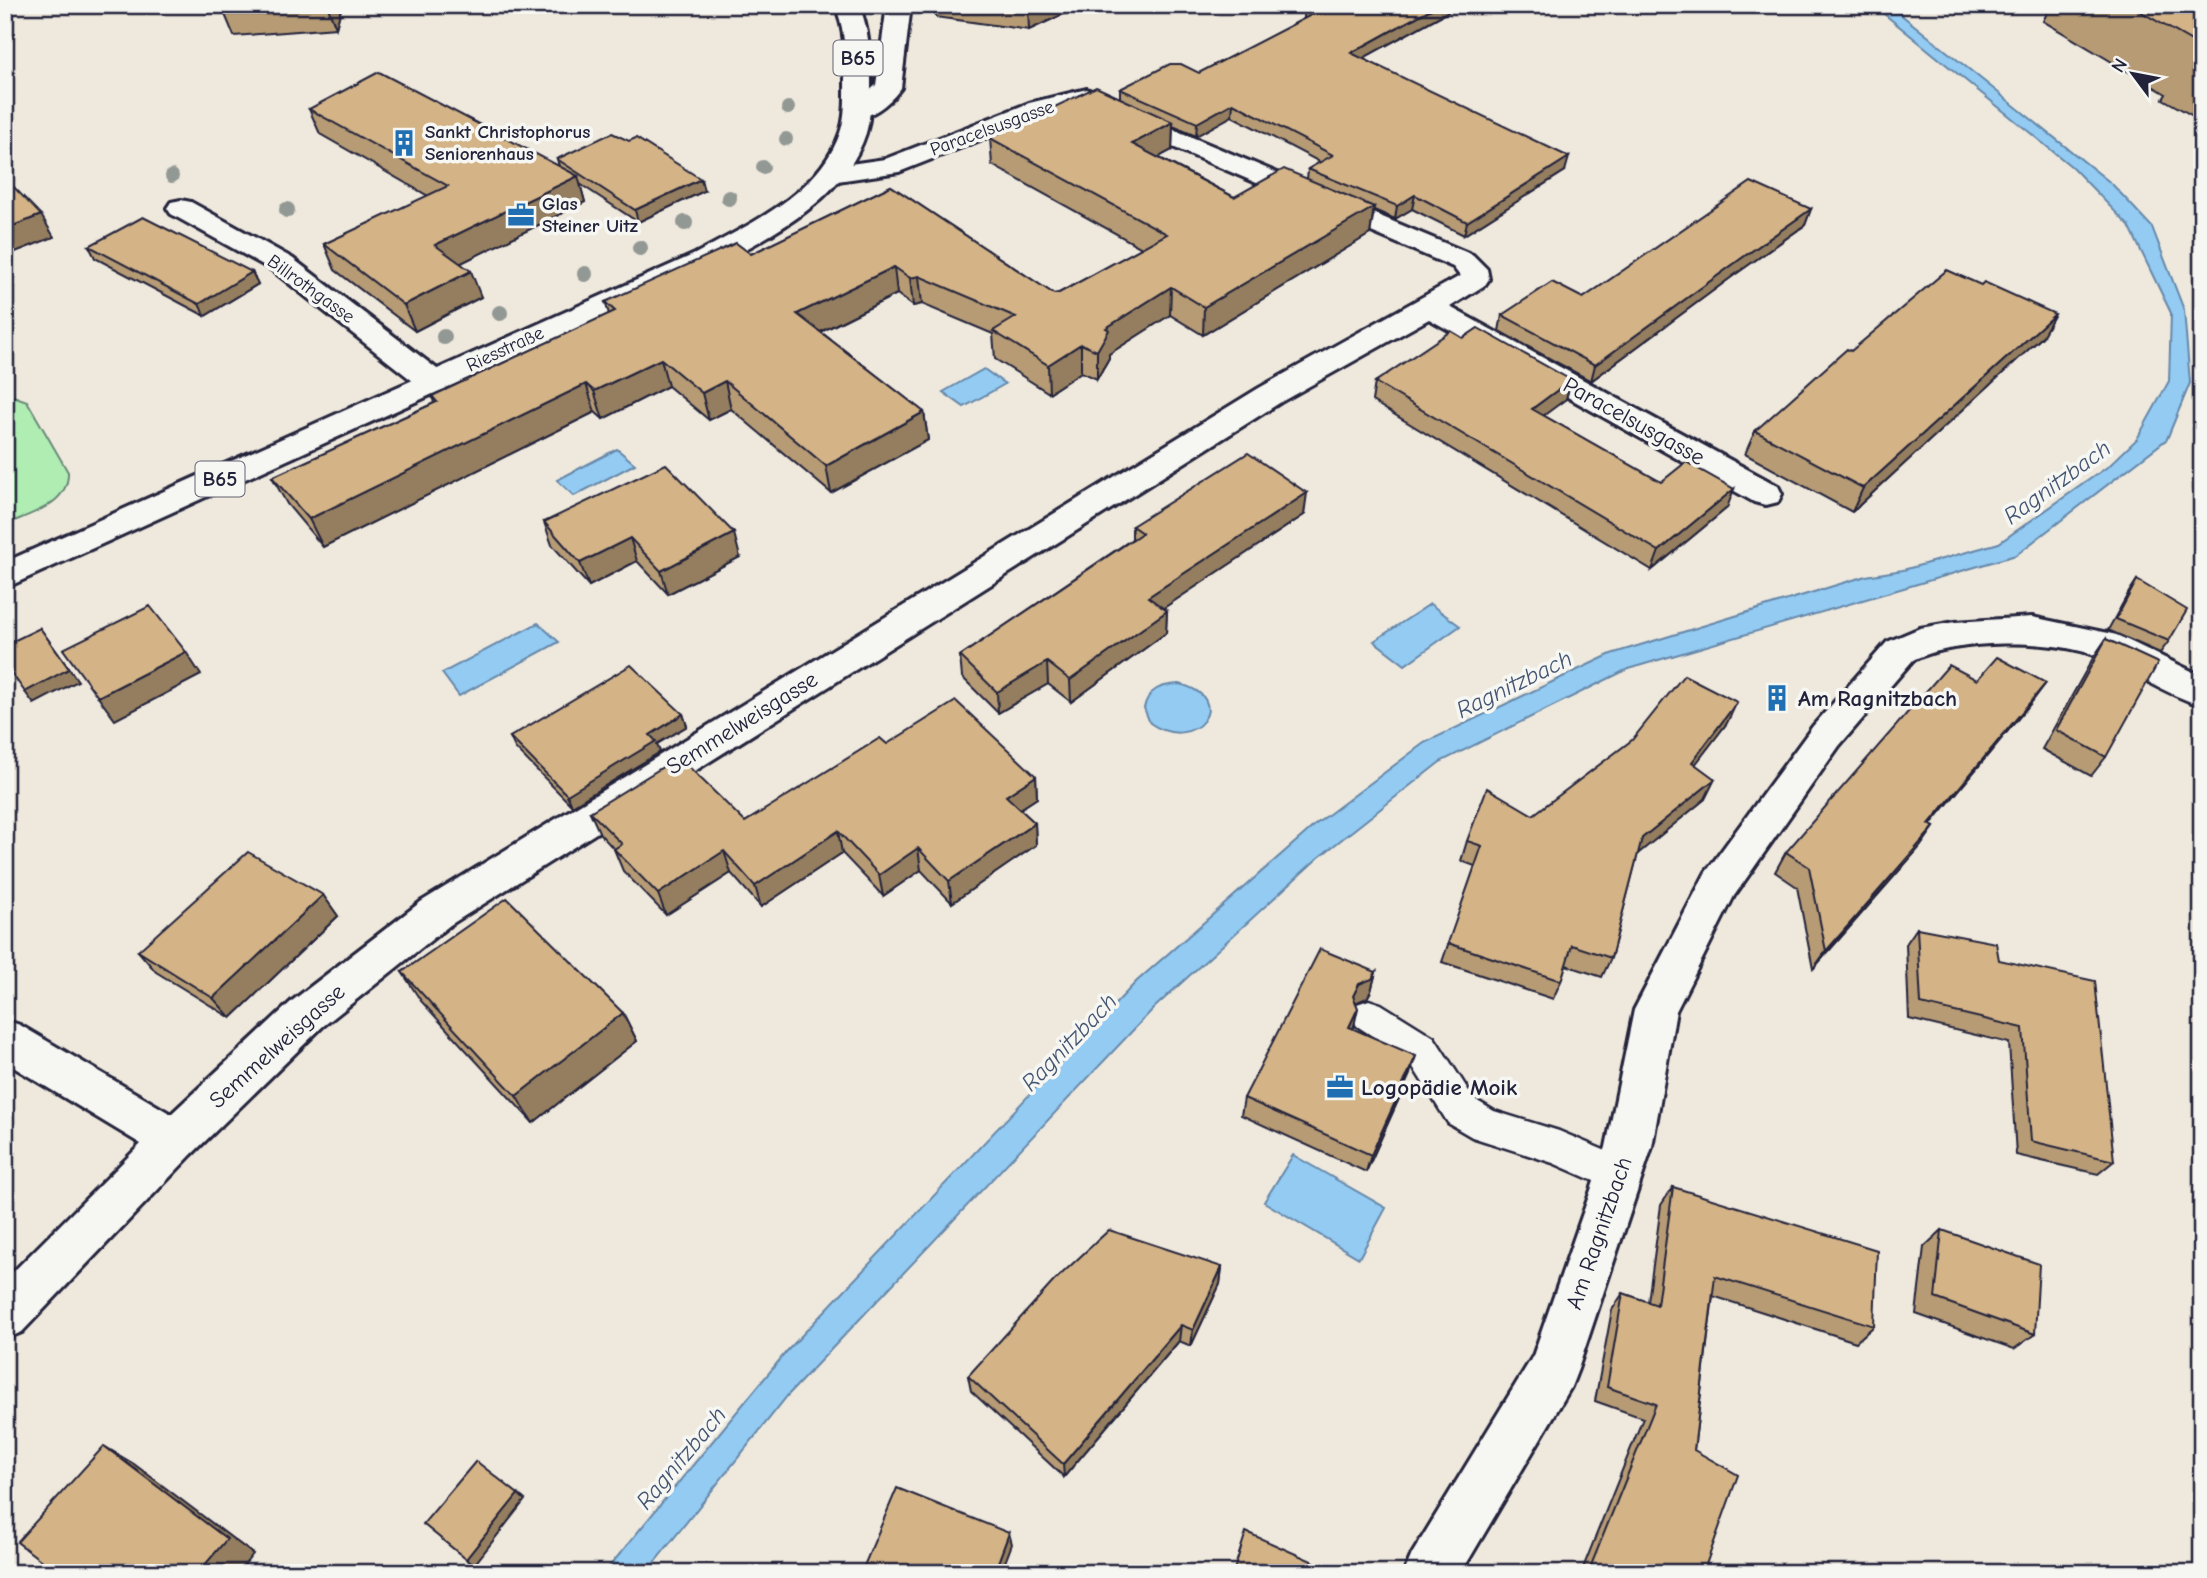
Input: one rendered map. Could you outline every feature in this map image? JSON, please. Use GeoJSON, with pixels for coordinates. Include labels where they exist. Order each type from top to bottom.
{"type":"FeatureCollection","features":[{"type":"Feature","properties":{"kind":"street","name":"Riesstraße"},"geometry":{"type":"LineString","coordinates":[[5,576],[705,260],[785,214],[831,174],[852,136],[858,112],[858,50],[853,20],[847,5]]}},
{"type":"Feature","properties":{"kind":"street"},"geometry":{"type":"LineString","coordinates":[[858,112],[888,88],[899,5]]}},
{"type":"Feature","properties":{"kind":"street","name":"Paracelsusgasse"},"geometry":{"type":"LineString","coordinates":[[831,174],[890,166],[1038,108],[1087,97],[1135,122],[1451,256],[1472,269],[1475,279],[1270,396]]}},
{"type":"Feature","properties":{"kind":"street","name":"Billrothgasse"},"geometry":{"type":"LineString","coordinates":[[181,208],[282,264],[434,382]]}},
{"type":"Feature","properties":{"kind":"street","name":"Paracelsusgasse"},"geometry":{"type":"LineString","coordinates":[[1429,307],[1766,494]]}},
{"type":"Feature","properties":{"kind":"street","name":"Semmelweisgasse"},"geometry":{"type":"LineString","coordinates":[[5,1315],[175,1140],[307,1014],[436,913],[1270,396]]}},
{"type":"Feature","properties":{"kind":"street","name":"Am Ragnitzbach"},"geometry":{"type":"LineString","coordinates":[[1431,1573],[1553,1369],[1629,1147],[1655,1010],[1720,884],[1826,736],[1900,651],[1920,641],[1955,635],[2032,630],[2104,644],[2202,692]]}},
{"type":"Feature","properties":{"kind":"street"},"geometry":{"type":"LineString","coordinates":[[5,1039],[175,1140]]}},
{"type":"Feature","properties":{"kind":"lane"},"geometry":{"type":"LineString","coordinates":[[1369,1016],[1421,1048],[1461,1111],[1485,1125],[1559,1147],[1619,1174]]}},
{"type":"Feature","properties":{"kind":"green space"},"geometry":{"type":"Polygon","coordinates":[[[5,393],[27,401],[68,472],[67,483],[55,500],[37,512],[5,525],[5,393]]]}},
{"type":"Feature","properties":{"kind":"water","name":"Ragnitzbach"},"geometry":{"type":"Polygon","coordinates":[[[1873,5],[1889,5],[2112,184],[2152,227],[2184,310],[2190,383],[2167,439],[2016,555],[1628,669],[1440,762],[1318,858],[1154,1008],[788,1395],[646,1573],[604,1573],[787,1351],[1137,981],[1316,824],[1424,743],[1611,654],[1866,576],[1903,570],[1999,543],[2110,465],[2137,439],[2169,381],[2171,313],[2129,226],[2072,167],[1873,5]]]}},
{"type":"Feature","properties":{"kind":"water"},"geometry":{"type":"Polygon","coordinates":[[[984,369],[1005,384],[964,407],[943,392],[984,369]]]}},
{"type":"Feature","properties":{"kind":"water"},"geometry":{"type":"Polygon","coordinates":[[[617,449],[635,464],[574,496],[557,480],[617,449]]]}},
{"type":"Feature","properties":{"kind":"water"},"geometry":{"type":"Polygon","coordinates":[[[1430,604],[1460,626],[1405,665],[1374,641],[1430,604]]]}},
{"type":"Feature","properties":{"kind":"water"},"geometry":{"type":"Polygon","coordinates":[[[538,623],[559,642],[459,696],[442,673],[538,623]]]}},
{"type":"Feature","properties":{"kind":"water"},"geometry":{"type":"Polygon","coordinates":[[[1179,684],[1197,691],[1206,700],[1208,711],[1204,721],[1195,728],[1182,732],[1167,731],[1150,723],[1144,708],[1149,696],[1156,689],[1179,684]]]}},
{"type":"Feature","properties":{"kind":"water"},"geometry":{"type":"Polygon","coordinates":[[[1293,1155],[1386,1208],[1359,1258],[1264,1202],[1293,1155]]]}},
{"type":"Feature","properties":{"kind":"building"},"geometry":{"type":"Polygon","coordinates":[[[1314,5],[1438,5],[1351,53],[1569,157],[1467,222],[1415,195],[1397,206],[1308,169],[1333,155],[1233,103],[1197,123],[1120,89],[1170,64],[1181,64],[1199,73],[1313,14],[1304,10],[1314,5]]]}},
{"type":"Feature","properties":{"kind":"building"},"geometry":{"type":"Polygon","coordinates":[[[2129,5],[2202,5],[2202,52],[2192,46],[2195,43],[2129,5]]]}},
{"type":"Feature","properties":{"kind":"building"},"geometry":{"type":"Polygon","coordinates":[[[379,72],[578,176],[435,245],[471,271],[404,305],[324,244],[448,186],[309,109],[379,72]]]}},
{"type":"Feature","properties":{"kind":"building"},"geometry":{"type":"Polygon","coordinates":[[[1096,87],[1173,122],[1132,144],[1234,197],[1284,169],[1374,207],[1204,307],[1171,287],[1106,328],[1109,330],[1097,351],[1081,344],[1048,365],[993,331],[1016,317],[919,276],[910,278],[894,267],[797,314],[924,412],[826,466],[725,381],[702,393],[661,359],[594,391],[586,384],[309,519],[272,477],[437,402],[432,396],[615,311],[605,302],[736,243],[751,254],[891,186],[1054,294],[1059,293],[1167,234],[990,138],[1096,87]]]}},
{"type":"Feature","properties":{"kind":"building"},"geometry":{"type":"Polygon","coordinates":[[[612,133],[629,141],[636,138],[701,179],[635,210],[557,159],[612,133]]]}},
{"type":"Feature","properties":{"kind":"building"},"geometry":{"type":"Polygon","coordinates":[[[5,178],[41,215],[5,229],[5,178]]]}},
{"type":"Feature","properties":{"kind":"building"},"geometry":{"type":"Polygon","coordinates":[[[1751,182],[1811,209],[1595,365],[1502,315],[1552,282],[1583,298],[1751,182]]]}},
{"type":"Feature","properties":{"kind":"building"},"geometry":{"type":"Polygon","coordinates":[[[143,217],[252,272],[199,304],[89,246],[143,217]]]}},
{"type":"Feature","properties":{"kind":"building"},"geometry":{"type":"Polygon","coordinates":[[[1947,270],[1981,285],[1984,282],[2055,314],[1863,488],[1755,431],[1847,349],[1851,351],[1947,270]]]}},
{"type":"Feature","properties":{"kind":"building"},"geometry":{"type":"Polygon","coordinates":[[[1478,328],[1571,380],[1532,409],[1661,482],[1686,462],[1734,489],[1659,551],[1375,382],[1451,331],[1463,338],[1478,328]]]}},
{"type":"Feature","properties":{"kind":"building"},"geometry":{"type":"Polygon","coordinates":[[[1248,453],[1307,493],[1148,597],[1167,611],[1070,680],[1047,662],[997,692],[960,656],[1142,533],[1132,526],[1248,453]]]}},
{"type":"Feature","properties":{"kind":"building"},"geometry":{"type":"Polygon","coordinates":[[[666,464],[734,533],[661,571],[630,538],[580,563],[544,522],[666,464]]]}},
{"type":"Feature","properties":{"kind":"building"},"geometry":{"type":"Polygon","coordinates":[[[2137,580],[2187,610],[2169,641],[2116,619],[2137,580]]]}},
{"type":"Feature","properties":{"kind":"building"},"geometry":{"type":"Polygon","coordinates":[[[150,606],[186,652],[98,697],[63,649],[150,606]]]}},
{"type":"Feature","properties":{"kind":"building"},"geometry":{"type":"Polygon","coordinates":[[[40,628],[69,669],[25,692],[5,664],[5,645],[40,628]]]}},
{"type":"Feature","properties":{"kind":"building"},"geometry":{"type":"Polygon","coordinates":[[[2106,639],[2158,663],[2106,757],[2056,730],[2106,639]]]}},
{"type":"Feature","properties":{"kind":"building"},"geometry":{"type":"Polygon","coordinates":[[[1997,657],[2046,683],[1929,824],[1934,827],[1826,951],[1809,867],[1786,852],[1949,665],[1977,680],[1997,657]]]}},
{"type":"Feature","properties":{"kind":"building"},"geometry":{"type":"Polygon","coordinates":[[[631,665],[683,714],[650,735],[656,741],[567,795],[510,737],[631,665]]]}},
{"type":"Feature","properties":{"kind":"building"},"geometry":{"type":"Polygon","coordinates":[[[1684,675],[1737,702],[1692,762],[1715,779],[1642,838],[1611,958],[1572,945],[1561,981],[1448,943],[1482,846],[1467,841],[1487,788],[1533,815],[1632,740],[1684,675]]]}},
{"type":"Feature","properties":{"kind":"building"},"geometry":{"type":"Polygon","coordinates":[[[956,701],[1036,776],[1006,796],[1035,823],[949,881],[918,848],[879,875],[838,831],[755,886],[724,851],[658,894],[614,849],[622,844],[590,812],[679,757],[745,822],[880,738],[887,744],[956,701]]]}},
{"type":"Feature","properties":{"kind":"building"},"geometry":{"type":"Polygon","coordinates":[[[248,852],[323,895],[213,998],[138,951],[248,852]]]}},
{"type":"Feature","properties":{"kind":"building"},"geometry":{"type":"Polygon","coordinates":[[[507,898],[623,1013],[516,1096],[402,972],[507,898]]]}},
{"type":"Feature","properties":{"kind":"building"},"geometry":{"type":"Polygon","coordinates":[[[1917,928],[1996,943],[1999,960],[2095,981],[2114,1161],[2031,1141],[2023,1028],[1921,1004],[1917,928]]]}},
{"type":"Feature","properties":{"kind":"building"},"geometry":{"type":"Polygon","coordinates":[[[1320,949],[1376,972],[1372,979],[1359,984],[1353,996],[1358,1008],[1349,1027],[1416,1056],[1371,1155],[1244,1098],[1320,949]]]}},
{"type":"Feature","properties":{"kind":"building"},"geometry":{"type":"Polygon","coordinates":[[[1673,1187],[1877,1250],[1874,1326],[1715,1276],[1694,1450],[1738,1475],[1703,1573],[1588,1573],[1656,1404],[1607,1387],[1623,1293],[1657,1305],[1673,1187]]]}},
{"type":"Feature","properties":{"kind":"building"},"geometry":{"type":"Polygon","coordinates":[[[1109,1230],[1222,1267],[1193,1330],[1181,1325],[1063,1464],[968,1376],[1054,1281],[1109,1230]]]}},
{"type":"Feature","properties":{"kind":"building"},"geometry":{"type":"Polygon","coordinates":[[[1942,1230],[2039,1264],[2035,1334],[1935,1298],[1942,1230]]]}},
{"type":"Feature","properties":{"kind":"building"},"geometry":{"type":"Polygon","coordinates":[[[104,1446],[227,1539],[198,1573],[48,1573],[52,1569],[17,1542],[104,1446]]]}},
{"type":"Feature","properties":{"kind":"building"},"geometry":{"type":"Polygon","coordinates":[[[476,1461],[518,1494],[466,1559],[423,1524],[476,1461]]]}},
{"type":"Feature","properties":{"kind":"building"},"geometry":{"type":"Polygon","coordinates":[[[897,1488],[1009,1533],[994,1573],[861,1573],[897,1488]]]}},
{"type":"Feature","properties":{"kind":"building"},"geometry":{"type":"Polygon","coordinates":[[[1246,1532],[1332,1570],[1331,1573],[1233,1573],[1246,1532]]]}},
{"type":"Feature","properties":{"kind":"place","name":"Sankt Christophorus Seniorenhaus"},"geometry":{"type":"Point","coordinates":[404,143]}},
{"type":"Feature","properties":{"kind":"place","name":"Glas Steiner Uitz"},"geometry":{"type":"Point","coordinates":[521,215]}},
{"type":"Feature","properties":{"kind":"place","name":"Am Ragnitzbach"},"geometry":{"type":"Point","coordinates":[1777,698]}},
{"type":"Feature","properties":{"kind":"place","name":"Logopädie Moik"},"geometry":{"type":"Point","coordinates":[1340,1087]}}]}
